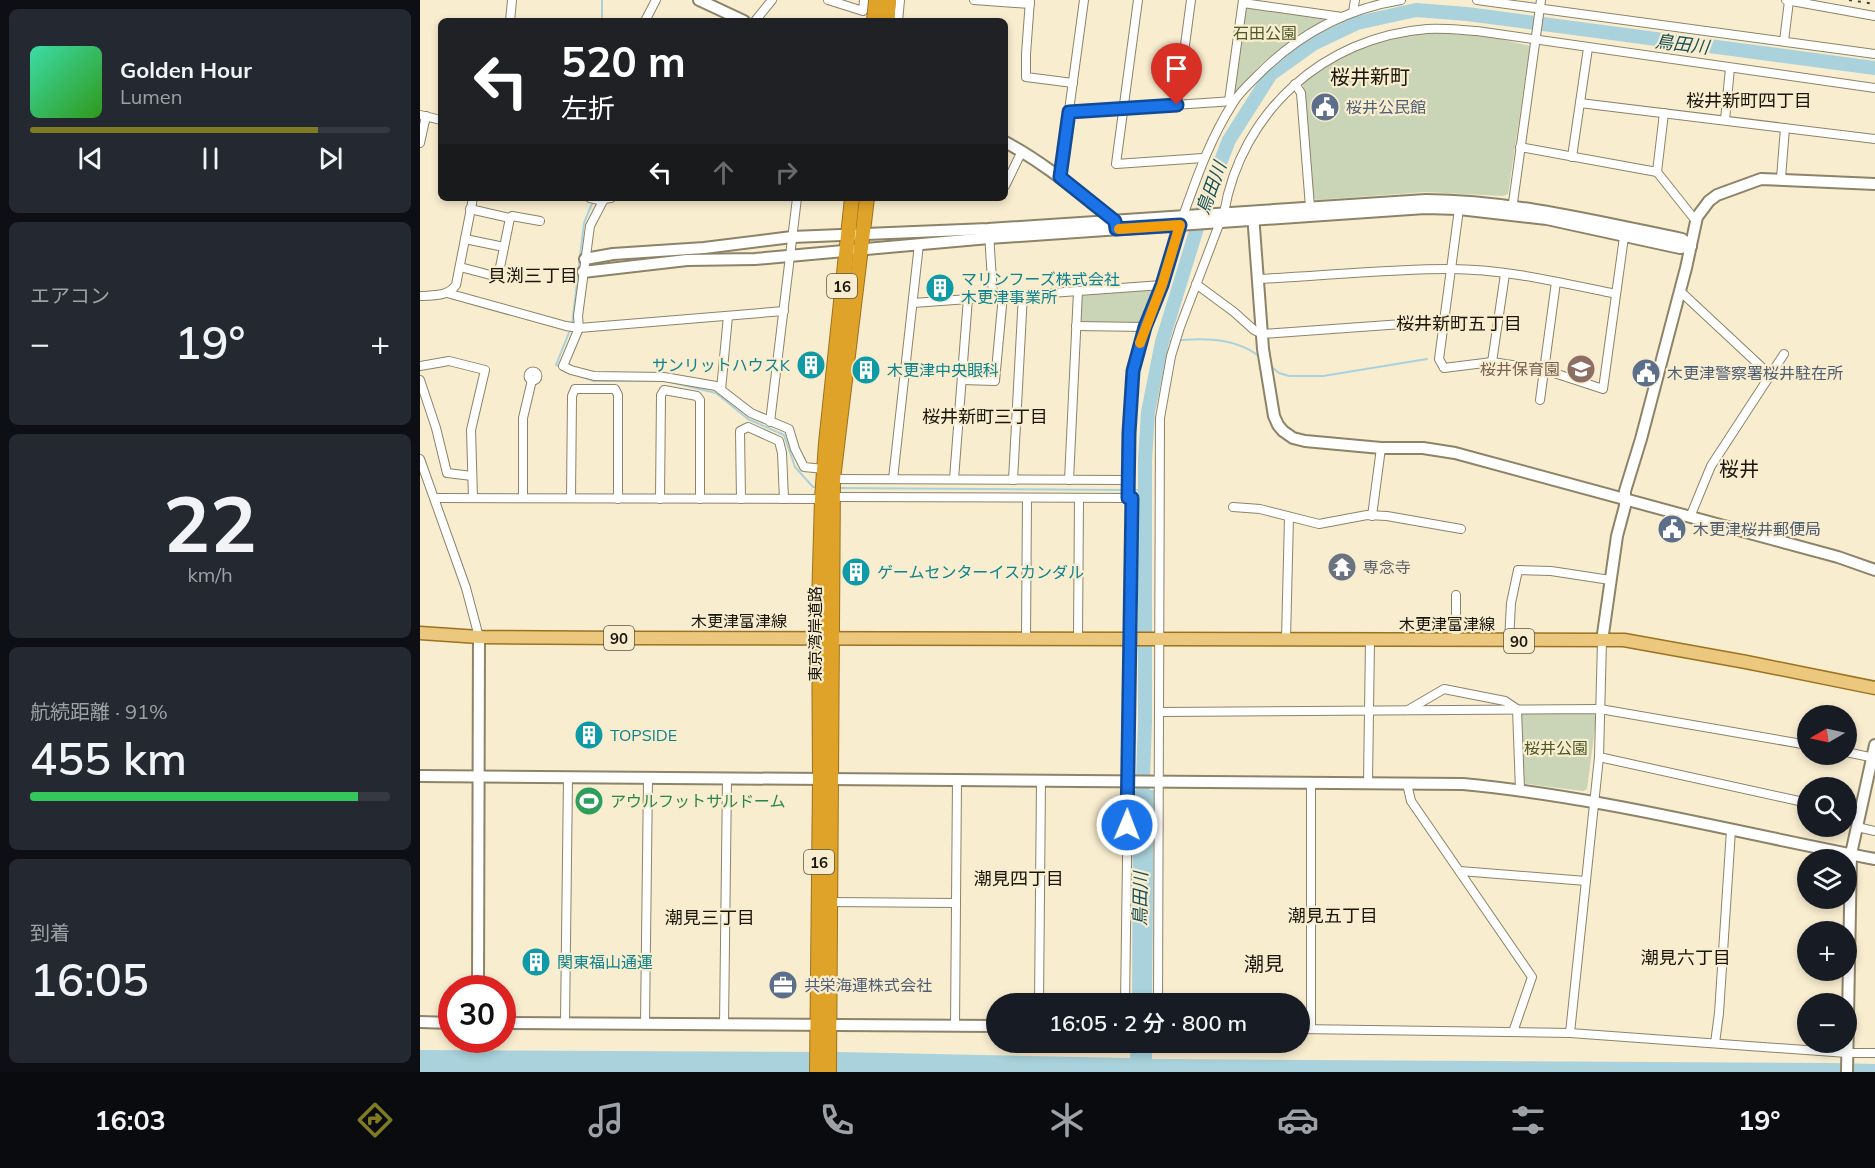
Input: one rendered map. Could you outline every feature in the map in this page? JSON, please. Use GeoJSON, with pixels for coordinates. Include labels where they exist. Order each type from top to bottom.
{"type":"FeatureCollection","features":[{"type":"Feature","properties":{"kind":"highway"},"geometry":{"type":"LineString","coordinates":[[873,18],[876,0]]}},
{"type":"Feature","properties":{"kind":"highway"},"geometry":{"type":"LineString","coordinates":[[887,18],[889,0]]}},
{"type":"Feature","properties":{"kind":"highway","name":"東京湾岸道路"},"geometry":{"type":"LineString","coordinates":[[829,1072],[823,1024],[827,498],[852,201]]}},
{"type":"Feature","properties":{"kind":"highway","name":"東京湾岸道路"},"geometry":{"type":"LineString","coordinates":[[828,474],[862,249],[867,201]]}},
{"type":"Feature","properties":{"kind":"highway","name":"東京湾岸道路"},"geometry":{"type":"LineString","coordinates":[[817,1072],[823,1024],[829,902],[825,779]]}},
{"type":"Feature","properties":{"kind":"main road","name":"木更津富津線"},"geometry":{"type":"LineString","coordinates":[[420,633],[479,637],[1130,638]]}},
{"type":"Feature","properties":{"kind":"main road","name":"90"},"geometry":{"type":"LineString","coordinates":[[1130,638],[1159,638]]}},
{"type":"Feature","properties":{"kind":"main road","name":"木更津富津線"},"geometry":{"type":"LineString","coordinates":[[1159,638],[1602,640],[1646,643],[1875,688]]}},
{"type":"Feature","properties":{"kind":"street"},"geometry":{"type":"LineString","coordinates":[[510,18],[513,0]]}},
{"type":"Feature","properties":{"kind":"street"},"geometry":{"type":"LineString","coordinates":[[647,18],[656,0]]}},
{"type":"Feature","properties":{"kind":"street"},"geometry":{"type":"LineString","coordinates":[[699,0],[738,18]]}},
{"type":"Feature","properties":{"kind":"street"},"geometry":{"type":"LineString","coordinates":[[757,18],[772,0]]}},
{"type":"Feature","properties":{"kind":"street"},"geometry":{"type":"LineString","coordinates":[[828,0],[863,11],[864,0]]}},
{"type":"Feature","properties":{"kind":"street"},"geometry":{"type":"LineString","coordinates":[[898,18],[900,0]]}},
{"type":"Feature","properties":{"kind":"street"},"geometry":{"type":"LineString","coordinates":[[974,0],[1030,2],[1026,77],[1073,83]]}},
{"type":"Feature","properties":{"kind":"street"},"geometry":{"type":"LineString","coordinates":[[1060,177],[1084,0]]}},
{"type":"Feature","properties":{"kind":"street"},"geometry":{"type":"LineString","coordinates":[[1138,0],[1116,164],[1203,158]]}},
{"type":"Feature","properties":{"kind":"street"},"geometry":{"type":"LineString","coordinates":[[1177,105],[1191,0]]}},
{"type":"Feature","properties":{"kind":"street"},"geometry":{"type":"LineString","coordinates":[[1299,11],[1300,0]]}},
{"type":"Feature","properties":{"kind":"street"},"geometry":{"type":"LineString","coordinates":[[1353,12],[1355,0]]}},
{"type":"Feature","properties":{"kind":"street"},"geometry":{"type":"LineString","coordinates":[[1128,498],[1133,371],[1145,327],[1162,285],[1203,158],[1232,101],[1267,65],[1306,34],[1353,12],[1401,0]]}},
{"type":"Feature","properties":{"kind":"street"},"geometry":{"type":"LineString","coordinates":[[1477,0],[1540,4],[1875,54]]}},
{"type":"Feature","properties":{"kind":"street"},"geometry":{"type":"LineString","coordinates":[[1784,41],[1787,0],[1875,16]]}},
{"type":"Feature","properties":{"kind":"street"},"geometry":{"type":"LineString","coordinates":[[1232,101],[1243,1],[1342,17]]}},
{"type":"Feature","properties":{"kind":"street"},"geometry":{"type":"LineString","coordinates":[[1512,210],[1540,4]]}},
{"type":"Feature","properties":{"kind":"street"},"geometry":{"type":"LineString","coordinates":[[1158,993],[1160,418],[1171,356],[1222,218],[1236,167],[1247,141],[1269,110],[1282,94],[1329,59],[1378,38],[1427,29],[1477,31],[1536,38],[1588,48],[1875,88]]}},
{"type":"Feature","properties":{"kind":"street"},"geometry":{"type":"LineString","coordinates":[[1572,157],[1588,48]]}},
{"type":"Feature","properties":{"kind":"street"},"geometry":{"type":"LineString","coordinates":[[1725,120],[1730,68]]}},
{"type":"Feature","properties":{"kind":"street"},"geometry":{"type":"LineString","coordinates":[[1295,84],[1301,93],[1310,207]]}},
{"type":"Feature","properties":{"kind":"street"},"geometry":{"type":"LineString","coordinates":[[1069,112],[1232,101]]}},
{"type":"Feature","properties":{"kind":"street"},"geometry":{"type":"LineString","coordinates":[[1580,103],[1875,139]]}},
{"type":"Feature","properties":{"kind":"street"},"geometry":{"type":"LineString","coordinates":[[1657,172],[1664,113]]}},
{"type":"Feature","properties":{"kind":"street"},"geometry":{"type":"LineString","coordinates":[[420,143],[423,116],[438,119]]}},
{"type":"Feature","properties":{"kind":"street"},"geometry":{"type":"LineString","coordinates":[[1781,178],[1785,128]]}},
{"type":"Feature","properties":{"kind":"street"},"geometry":{"type":"LineString","coordinates":[[1008,144],[1060,177],[1115,225]]}},
{"type":"Feature","properties":{"kind":"street"},"geometry":{"type":"LineString","coordinates":[[1520,147],[1657,172],[1696,221]]}},
{"type":"Feature","properties":{"kind":"street"},"geometry":{"type":"LineString","coordinates":[[1008,180],[1022,151]]}},
{"type":"Feature","properties":{"kind":"street"},"geometry":{"type":"LineString","coordinates":[[1569,1033],[1599,757],[1602,640],[1610,580],[1617,536],[1625,506],[1625,491],[1680,291],[1696,221],[1708,201],[1751,181],[1781,178],[1875,184]]}},
{"type":"Feature","properties":{"kind":"street"},"geometry":{"type":"LineString","coordinates":[[1253,216],[1310,207],[1457,200],[1512,210],[1624,237],[1680,248],[1691,246]]}},
{"type":"Feature","properties":{"kind":"street"},"geometry":{"type":"LineString","coordinates":[[447,293],[456,285],[472,201]]}},
{"type":"Feature","properties":{"kind":"street"},"geometry":{"type":"LineString","coordinates":[[606,201],[590,226],[578,316],[579,328],[563,366],[594,376],[664,377],[716,386],[751,413],[789,429],[804,467],[828,474],[893,479],[1127,480]]}},
{"type":"Feature","properties":{"kind":"street"},"geometry":{"type":"LineString","coordinates":[[771,422],[797,201]]}},
{"type":"Feature","properties":{"kind":"street"},"geometry":{"type":"LineString","coordinates":[[470,209],[510,218],[521,216],[540,221]]}},
{"type":"Feature","properties":{"kind":"street"},"geometry":{"type":"LineString","coordinates":[[1459,209],[1439,359],[1444,368],[1492,362],[1545,370],[1602,389],[1624,237]]}},
{"type":"Feature","properties":{"kind":"street"},"geometry":{"type":"LineString","coordinates":[[583,272],[687,260],[755,259],[847,251],[989,234],[1253,216],[1394,210],[1548,210],[1682,239],[1691,246]]}},
{"type":"Feature","properties":{"kind":"street"},"geometry":{"type":"LineString","coordinates":[[1253,216],[1262,334],[1274,416],[1283,431],[1293,438],[1381,448],[1423,448],[1455,453],[1838,557],[1875,570]]}},
{"type":"Feature","properties":{"kind":"street"},"geometry":{"type":"LineString","coordinates":[[460,267],[498,277],[510,218]]}},
{"type":"Feature","properties":{"kind":"street"},"geometry":{"type":"LineString","coordinates":[[585,259],[613,254],[704,248],[792,237],[863,234],[989,234]]}},
{"type":"Feature","properties":{"kind":"street"},"geometry":{"type":"LineString","coordinates":[[989,234],[993,296]]}},
{"type":"Feature","properties":{"kind":"street"},"geometry":{"type":"LineString","coordinates":[[465,238],[504,247]]}},
{"type":"Feature","properties":{"kind":"street"},"geometry":{"type":"LineString","coordinates":[[893,479],[919,244]]}},
{"type":"Feature","properties":{"kind":"street"},"geometry":{"type":"LineString","coordinates":[[1258,279],[1451,269],[1505,274],[1616,294]]}},
{"type":"Feature","properties":{"kind":"street"},"geometry":{"type":"LineString","coordinates":[[1492,362],[1505,274]]}},
{"type":"Feature","properties":{"kind":"street"},"geometry":{"type":"LineString","coordinates":[[1540,400],[1556,282]]}},
{"type":"Feature","properties":{"kind":"street"},"geometry":{"type":"LineString","coordinates":[[1196,284],[1262,334],[1444,321]]}},
{"type":"Feature","properties":{"kind":"street"},"geometry":{"type":"LineString","coordinates":[[913,303],[1162,285]]}},
{"type":"Feature","properties":{"kind":"street"},"geometry":{"type":"LineString","coordinates":[[1069,480],[1078,291]]}},
{"type":"Feature","properties":{"kind":"street"},"geometry":{"type":"LineString","coordinates":[[1680,291],[1770,375]]}},
{"type":"Feature","properties":{"kind":"street"},"geometry":{"type":"LineString","coordinates":[[420,296],[447,293],[579,328],[784,311]]}},
{"type":"Feature","properties":{"kind":"street"},"geometry":{"type":"LineString","coordinates":[[1013,480],[1023,294]]}},
{"type":"Feature","properties":{"kind":"street"},"geometry":{"type":"LineString","coordinates":[[962,380],[996,381],[1003,295]]}},
{"type":"Feature","properties":{"kind":"street"},"geometry":{"type":"LineString","coordinates":[[954,479],[968,298]]}},
{"type":"Feature","properties":{"kind":"street"},"geometry":{"type":"LineString","coordinates":[[721,390],[728,316]]}},
{"type":"Feature","properties":{"kind":"street"},"geometry":{"type":"LineString","coordinates":[[1076,326],[1145,327]]}},
{"type":"Feature","properties":{"kind":"street"},"geometry":{"type":"LineString","coordinates":[[1690,516],[1711,466],[1784,354]]}},
{"type":"Feature","properties":{"kind":"street"},"geometry":{"type":"LineString","coordinates":[[420,366],[449,361],[485,370],[471,430],[473,498]]}},
{"type":"Feature","properties":{"kind":"street"},"geometry":{"type":"LineString","coordinates":[[420,380],[436,428],[447,473],[472,476]]}},
{"type":"Feature","properties":{"kind":"street"},"geometry":{"type":"LineString","coordinates":[[523,498],[523,418],[532,380]]}},
{"type":"Feature","properties":{"kind":"street"},"geometry":{"type":"LineString","coordinates":[[571,498],[572,396],[575,389],[615,389],[618,394],[618,499]]}},
{"type":"Feature","properties":{"kind":"street"},"geometry":{"type":"LineString","coordinates":[[660,499],[661,395],[664,390],[697,396],[700,400],[700,498]]}},
{"type":"Feature","properties":{"kind":"street"},"geometry":{"type":"LineString","coordinates":[[741,499],[740,431],[748,427],[779,441],[782,453],[784,499]]}},
{"type":"Feature","properties":{"kind":"street"},"geometry":{"type":"LineString","coordinates":[[1372,516],[1381,448]]}},
{"type":"Feature","properties":{"kind":"street"},"geometry":{"type":"LineString","coordinates":[[420,459],[466,588],[479,637],[478,975]]}},
{"type":"Feature","properties":{"kind":"street"},"geometry":{"type":"LineString","coordinates":[[435,498],[1132,498],[1125,993]]}},
{"type":"Feature","properties":{"kind":"street"},"geometry":{"type":"LineString","coordinates":[[1026,638],[1027,498]]}},
{"type":"Feature","properties":{"kind":"street"},"geometry":{"type":"LineString","coordinates":[[1078,638],[1079,498]]}},
{"type":"Feature","properties":{"kind":"street"},"geometry":{"type":"LineString","coordinates":[[1233,507],[1260,509],[1319,524],[1387,516],[1461,529]]}},
{"type":"Feature","properties":{"kind":"street"},"geometry":{"type":"LineString","coordinates":[[1286,639],[1289,517]]}},
{"type":"Feature","properties":{"kind":"street"},"geometry":{"type":"LineString","coordinates":[[1509,641],[1511,603],[1518,570],[1551,571],[1610,580]]}},
{"type":"Feature","properties":{"kind":"street"},"geometry":{"type":"LineString","coordinates":[[1456,595],[1456,641]]}},
{"type":"Feature","properties":{"kind":"street"},"geometry":{"type":"LineString","coordinates":[[1368,783],[1370,640]]}},
{"type":"Feature","properties":{"kind":"street"},"geometry":{"type":"LineString","coordinates":[[1406,711],[1444,688],[1505,701],[1518,709]]}},
{"type":"Feature","properties":{"kind":"street"},"geometry":{"type":"LineString","coordinates":[[1518,709],[1520,790]]}},
{"type":"Feature","properties":{"kind":"street"},"geometry":{"type":"LineString","coordinates":[[1159,712],[1600,709],[1797,743]]}},
{"type":"Feature","properties":{"kind":"street"},"geometry":{"type":"LineString","coordinates":[[1875,745],[1857,827],[1875,831]]}},
{"type":"Feature","properties":{"kind":"street"},"geometry":{"type":"LineString","coordinates":[[1857,754],[1874,757]]}},
{"type":"Feature","properties":{"kind":"street"},"geometry":{"type":"LineString","coordinates":[[1599,757],[1797,801]]}},
{"type":"Feature","properties":{"kind":"street"},"geometry":{"type":"LineString","coordinates":[[420,776],[1463,784],[1520,790],[1594,803],[1826,849]]}},
{"type":"Feature","properties":{"kind":"street"},"geometry":{"type":"LineString","coordinates":[[565,1023],[568,777]]}},
{"type":"Feature","properties":{"kind":"street"},"geometry":{"type":"LineString","coordinates":[[645,1024],[648,778]]}},
{"type":"Feature","properties":{"kind":"street"},"geometry":{"type":"LineString","coordinates":[[724,1025],[727,779]]}},
{"type":"Feature","properties":{"kind":"street"},"geometry":{"type":"LineString","coordinates":[[956,1026],[957,780]]}},
{"type":"Feature","properties":{"kind":"street"},"geometry":{"type":"LineString","coordinates":[[1039,993],[1041,780]]}},
{"type":"Feature","properties":{"kind":"street"},"geometry":{"type":"LineString","coordinates":[[1311,783],[1311,1029],[1569,1033],[1797,1049]]}},
{"type":"Feature","properties":{"kind":"street"},"geometry":{"type":"LineString","coordinates":[[1407,784],[1411,801],[1532,977],[1513,1032]]}},
{"type":"Feature","properties":{"kind":"street"},"geometry":{"type":"LineString","coordinates":[[1715,1042],[1719,1013],[1731,830]]}},
{"type":"Feature","properties":{"kind":"street"},"geometry":{"type":"LineString","coordinates":[[1857,855],[1875,859]]}},
{"type":"Feature","properties":{"kind":"street"},"geometry":{"type":"LineString","coordinates":[[1460,871],[1586,881]]}},
{"type":"Feature","properties":{"kind":"street"},"geometry":{"type":"LineString","coordinates":[[829,902],[956,903]]}},
{"type":"Feature","properties":{"kind":"street"},"geometry":{"type":"LineString","coordinates":[[1848,993],[1850,909]]}},
{"type":"Feature","properties":{"kind":"street"},"geometry":{"type":"LineString","coordinates":[[420,1023],[438,1023]]}},
{"type":"Feature","properties":{"kind":"street"},"geometry":{"type":"LineString","coordinates":[[516,1023],[986,1026]]}},
{"type":"Feature","properties":{"kind":"street"},"geometry":{"type":"LineString","coordinates":[[1847,1053],[1847,1072]]}},
{"type":"Feature","properties":{"kind":"street"},"geometry":{"type":"LineString","coordinates":[[1857,1053],[1875,1053]]}},
{"type":"Feature","properties":{"kind":"green space","name":"石田公園"},"geometry":{"type":"Polygon","coordinates":[[[1246,8],[1331,17],[1292,39],[1261,64],[1232,98],[1246,8]]]}},
{"type":"Feature","properties":{"kind":"green space"},"geometry":{"type":"Polygon","coordinates":[[[1427,32],[1478,34],[1530,46],[1508,194],[1503,196],[1425,192],[1317,200],[1313,198],[1303,83],[1330,63],[1359,47],[1386,39],[1427,32]]]}},
{"type":"Feature","properties":{"kind":"green space"},"geometry":{"type":"Polygon","coordinates":[[[1151,290],[1153,292],[1143,322],[1140,324],[1082,324],[1080,322],[1081,295],[1151,290]]]}},
{"type":"Feature","properties":{"kind":"green space","name":"桜井公園"},"geometry":{"type":"Polygon","coordinates":[[[1519,713],[1595,713],[1595,728],[1587,789],[1583,791],[1521,783],[1519,713]]]}},
{"type":"Feature","properties":{"kind":"water"},"geometry":{"type":"Polygon","coordinates":[[[1133,790],[1154,790],[1152,993],[1132,993],[1133,790]]]}},
{"type":"Feature","properties":{"kind":"water"},"geometry":{"type":"Polygon","coordinates":[[[420,1050],[438,1050],[438,1053],[516,1053],[516,1050],[838,1052],[1130,1058],[1130,1053],[1152,1053],[1152,1059],[1834,1063],[1875,1064],[1875,1072],[420,1072],[420,1050]]]}},
{"type":"Feature","properties":{"kind":"waterway"},"geometry":{"type":"LineString","coordinates":[[602,0],[602,18]]}},
{"type":"Feature","properties":{"kind":"waterway","name":"鳥田川"},"geometry":{"type":"LineString","coordinates":[[1142,807],[1145,722],[1145,460],[1148,412],[1162,342],[1205,202],[1229,140],[1271,74],[1313,44],[1357,23],[1416,10],[1467,14],[1875,68]]}},
{"type":"Feature","properties":{"kind":"waterway"},"geometry":{"type":"LineString","coordinates":[[572,325],[584,223],[593,201]]}},
{"type":"Feature","properties":{"kind":"waterway"},"geometry":{"type":"LineString","coordinates":[[561,367],[556,365],[570,330]]}},
{"type":"Feature","properties":{"kind":"waterway"},"geometry":{"type":"LineString","coordinates":[[1162,342],[1213,340],[1238,345],[1260,357]]}},
{"type":"Feature","properties":{"kind":"waterway"},"geometry":{"type":"LineString","coordinates":[[1269,365],[1279,373],[1289,376],[1323,376],[1427,359]]}},
{"type":"Feature","properties":{"kind":"waterway"},"geometry":{"type":"LineString","coordinates":[[568,372],[594,381],[666,381],[716,393],[748,419],[784,435],[795,467],[813,487],[818,487]]}},
{"type":"Feature","properties":{"kind":"waterway"},"geometry":{"type":"LineString","coordinates":[[839,488],[1124,490]]}},
{"type":"Feature","properties":{"kind":"waterway"},"geometry":{"type":"LineString","coordinates":[[1130,490],[1146,490]]}},
{"type":"Feature","properties":{"kind":"railway"},"geometry":{"type":"LineString","coordinates":[[1849,0],[1875,4]]}},
{"type":"Feature","properties":{"kind":"slow traffic"},"geometry":{"type":"LineString","coordinates":[[1119,229],[1180,225],[1162,285],[1140,343]]}},
{"type":"Feature","properties":{"kind":"place","name":"桜井公民館"},"geometry":{"type":"Point","coordinates":[1325,107]}},
{"type":"Feature","properties":{"kind":"place","name":"マリンフーズ株式会社 木更津事業所"},"geometry":{"type":"Point","coordinates":[940,288]}},
{"type":"Feature","properties":{"kind":"place","name":"サンリットハウスK"},"geometry":{"type":"Point","coordinates":[811,365]}},
{"type":"Feature","properties":{"kind":"place","name":"桜井保育園"},"geometry":{"type":"Point","coordinates":[1581,369]}},
{"type":"Feature","properties":{"kind":"place","name":"木更津中央眼科"},"geometry":{"type":"Point","coordinates":[866,370]}},
{"type":"Feature","properties":{"kind":"place","name":"木更津警察署桜井駐在所"},"geometry":{"type":"Point","coordinates":[1646,373]}},
{"type":"Feature","properties":{"kind":"place","name":"木更津桜井郵便局"},"geometry":{"type":"Point","coordinates":[1672,529]}},
{"type":"Feature","properties":{"kind":"place","name":"専念寺"},"geometry":{"type":"Point","coordinates":[1342,567]}},
{"type":"Feature","properties":{"kind":"place","name":"ゲームセンターイスカンダル"},"geometry":{"type":"Point","coordinates":[856,572]}},
{"type":"Feature","properties":{"kind":"place","name":"TOPSIDE"},"geometry":{"type":"Point","coordinates":[589,735]}},
{"type":"Feature","properties":{"kind":"place","name":"アウルフットサルドーム"},"geometry":{"type":"Point","coordinates":[589,801]}},
{"type":"Feature","properties":{"kind":"place","name":"関東福山通運"},"geometry":{"type":"Point","coordinates":[536,962]}},
{"type":"Feature","properties":{"kind":"place","name":"共栄海運株式会社"},"geometry":{"type":"Point","coordinates":[783,985]}},
{"type":"Feature","properties":{"kind":"district","name":"桜井新町"},"geometry":{"type":"Point","coordinates":[1370,76]}},
{"type":"Feature","properties":{"kind":"district","name":"桜井新町四丁目"},"geometry":{"type":"Point","coordinates":[1749,100]}},
{"type":"Feature","properties":{"kind":"district","name":"貝渕三丁目"},"geometry":{"type":"Point","coordinates":[533,275]}},
{"type":"Feature","properties":{"kind":"district","name":"桜井新町五丁目"},"geometry":{"type":"Point","coordinates":[1459,323]}},
{"type":"Feature","properties":{"kind":"district","name":"桜井新町三丁目"},"geometry":{"type":"Point","coordinates":[985,416]}},
{"type":"Feature","properties":{"kind":"district","name":"桜井"},"geometry":{"type":"Point","coordinates":[1739,468]}},
{"type":"Feature","properties":{"kind":"district","name":"潮見四丁目"},"geometry":{"type":"Point","coordinates":[1019,878]}},
{"type":"Feature","properties":{"kind":"district","name":"潮見五丁目"},"geometry":{"type":"Point","coordinates":[1333,915]}},
{"type":"Feature","properties":{"kind":"district","name":"潮見三丁目"},"geometry":{"type":"Point","coordinates":[710,917]}},
{"type":"Feature","properties":{"kind":"district","name":"潮見六丁目"},"geometry":{"type":"Point","coordinates":[1686,957]}},
{"type":"Feature","properties":{"kind":"district","name":"潮見"},"geometry":{"type":"Point","coordinates":[1264,963]}},
{"type":"Feature","properties":{"kind":"route"},"geometry":{"type":"LineString","coordinates":[[1127,825],[1132,498],[1128,498],[1127,480],[1133,371],[1145,327],[1162,285],[1180,225],[1116,229],[1115,221],[1060,177],[1069,112],[1177,105]]}}]}
